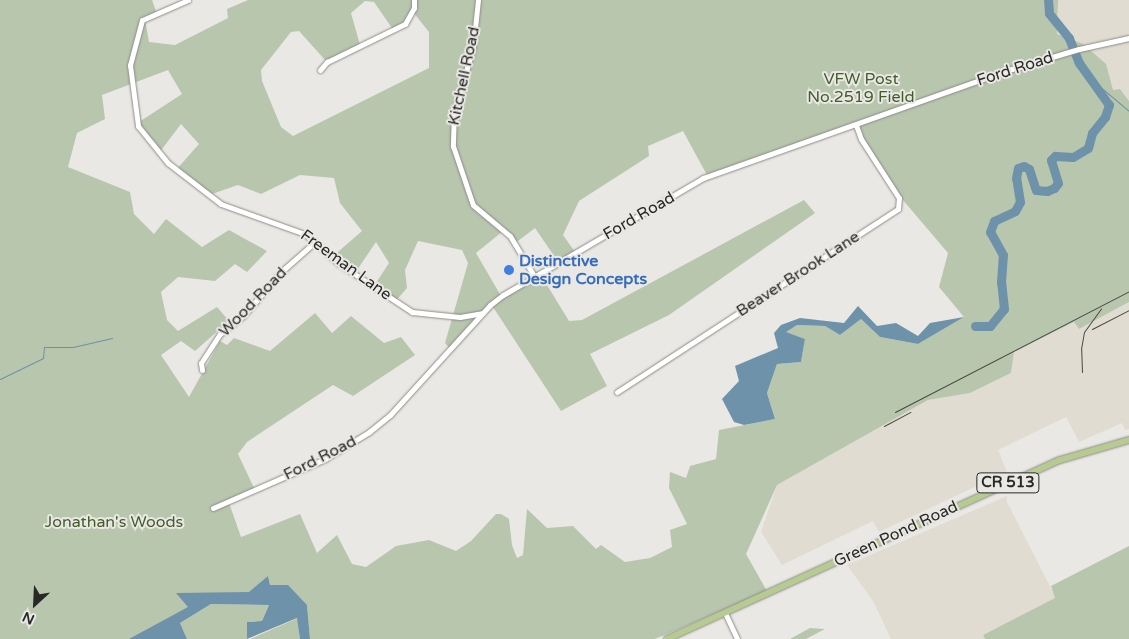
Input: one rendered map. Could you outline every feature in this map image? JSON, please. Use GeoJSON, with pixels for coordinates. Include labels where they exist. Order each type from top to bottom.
{"type":"FeatureCollection","features":[{"type":"Feature","properties":{"kind":"main road","name":"Green Pond Road"},"geometry":{"type":"LineString","coordinates":[[667,639],[726,615],[1042,467],[1088,449],[1129,440]]}},
{"type":"Feature","properties":{"kind":"street","name":"Freeman Lane"},"geometry":{"type":"LineString","coordinates":[[188,0],[142,20],[130,65],[134,113],[141,134],[168,162],[222,204],[296,229],[315,242],[338,263],[412,312],[460,317],[484,311]]}},
{"type":"Feature","properties":{"kind":"street"},"geometry":{"type":"LineString","coordinates":[[320,70],[327,62],[405,24],[414,8],[414,0]]}},
{"type":"Feature","properties":{"kind":"street","name":"Kitchell Road"},"geometry":{"type":"LineString","coordinates":[[478,0],[473,47],[454,112],[453,146],[473,205],[510,236],[534,276]]}},
{"type":"Feature","properties":{"kind":"street","name":"Ford Road"},"geometry":{"type":"LineString","coordinates":[[212,508],[325,459],[369,432],[390,415],[484,311],[534,276],[703,178],[1059,55],[1129,38]]}},
{"type":"Feature","properties":{"kind":"street","name":"Beaver Brook Lane"},"geometry":{"type":"LineString","coordinates":[[617,392],[898,209],[899,198],[861,139],[856,124]]}},
{"type":"Feature","properties":{"kind":"street","name":"Wood Road"},"geometry":{"type":"LineString","coordinates":[[202,370],[201,364],[225,329],[243,316],[282,271],[315,242]]}},
{"type":"Feature","properties":{"kind":"street"},"geometry":{"type":"LineString","coordinates":[[726,615],[737,639]]}},
{"type":"Feature","properties":{"kind":"shaded area"},"geometry":{"type":"Polygon","coordinates":[[[1058,0],[1129,0],[1129,101],[1120,89],[1113,90],[1057,34],[1058,0]]]}},
{"type":"Feature","properties":{"kind":"shaded area"},"geometry":{"type":"Polygon","coordinates":[[[1129,302],[1129,429],[1125,430],[1122,423],[1079,442],[1066,417],[998,450],[1007,472],[879,532],[873,521],[782,565],[761,532],[777,485],[928,400],[970,393],[1011,373],[1014,352],[1074,322],[1079,329],[1129,302]]]}},
{"type":"Feature","properties":{"kind":"shaded area"},"geometry":{"type":"Polygon","coordinates":[[[1007,496],[1007,502],[1056,598],[983,635],[985,639],[891,639],[873,601],[847,565],[1007,496]]]}},
{"type":"Feature","properties":{"kind":"green space"},"geometry":{"type":"Polygon","coordinates":[[[0,0],[152,0],[157,14],[145,19],[149,42],[175,45],[228,18],[227,9],[248,0],[1058,0],[1057,34],[1083,44],[1106,64],[1113,90],[1120,89],[1129,101],[1129,302],[1079,329],[1074,322],[1014,352],[1011,373],[970,393],[928,400],[777,485],[746,554],[767,591],[655,639],[310,639],[307,605],[270,585],[268,576],[260,592],[215,600],[178,618],[185,639],[0,639],[0,0]],[[365,1],[351,13],[360,45],[326,61],[299,31],[291,32],[261,70],[262,81],[281,127],[293,136],[429,68],[429,32],[413,12],[394,31],[374,2],[365,1]],[[168,70],[102,95],[105,119],[77,133],[68,167],[130,192],[134,214],[154,234],[166,219],[202,247],[229,230],[267,251],[247,272],[235,264],[215,281],[178,277],[161,292],[167,320],[178,331],[217,307],[229,321],[195,351],[181,341],[161,355],[189,397],[220,341],[227,345],[234,338],[270,351],[315,313],[332,333],[351,316],[384,343],[401,337],[415,355],[353,396],[333,385],[247,442],[238,454],[255,490],[228,500],[241,537],[300,514],[317,553],[337,535],[352,564],[366,567],[396,546],[429,540],[456,551],[471,541],[496,514],[501,514],[509,519],[512,545],[517,558],[523,555],[527,509],[547,528],[573,526],[596,549],[601,545],[625,562],[650,558],[672,547],[670,530],[687,524],[669,488],[670,472],[686,478],[690,466],[716,459],[719,430],[775,419],[767,393],[777,364],[801,362],[805,339],[785,332],[797,325],[825,326],[840,335],[861,319],[880,337],[918,344],[964,317],[939,287],[948,253],[902,199],[854,124],[707,175],[683,131],[648,146],[649,156],[579,201],[563,235],[575,252],[559,263],[535,228],[514,244],[503,231],[476,253],[501,296],[539,272],[569,321],[582,320],[804,200],[815,213],[669,315],[590,354],[607,386],[561,411],[491,304],[450,349],[445,343],[468,263],[462,250],[418,241],[405,270],[407,288],[394,303],[374,286],[389,263],[376,242],[355,273],[331,258],[362,231],[340,203],[334,178],[300,175],[261,194],[238,185],[209,195],[176,170],[199,144],[181,124],[159,153],[136,124],[182,94],[168,70]]]}},
{"type":"Feature","properties":{"kind":"green space"},"geometry":{"type":"Polygon","coordinates":[[[1129,546],[1129,639],[985,639],[983,635],[1055,598],[1051,586],[1129,546]]]}},
{"type":"Feature","properties":{"kind":"green space"},"geometry":{"type":"Polygon","coordinates":[[[211,604],[269,605],[262,621],[247,622],[247,639],[187,639],[180,623],[211,604]]]}},
{"type":"Feature","properties":{"kind":"green space"},"geometry":{"type":"Polygon","coordinates":[[[298,618],[300,639],[250,639],[298,618]]]}},
{"type":"Feature","properties":{"kind":"green space"},"geometry":{"type":"Polygon","coordinates":[[[810,628],[825,629],[806,639],[790,639],[810,628]]]}},
{"type":"Feature","properties":{"kind":"water"},"geometry":{"type":"Polygon","coordinates":[[[858,306],[877,326],[896,323],[918,336],[930,323],[964,317],[918,344],[880,337],[861,319],[840,335],[825,326],[797,325],[786,332],[805,339],[801,362],[777,364],[767,393],[775,419],[744,425],[734,422],[722,399],[739,381],[735,366],[778,348],[774,333],[781,325],[800,318],[844,323],[858,306]]]}},
{"type":"Feature","properties":{"kind":"water"},"geometry":{"type":"Polygon","coordinates":[[[268,576],[270,585],[288,585],[307,605],[310,639],[300,639],[297,618],[247,639],[247,622],[262,621],[269,605],[211,604],[180,623],[187,639],[129,639],[188,607],[176,593],[249,592],[268,576]]]}},
{"type":"Feature","properties":{"kind":"waterway"},"geometry":{"type":"LineString","coordinates":[[975,326],[990,326],[1004,309],[1001,282],[1003,255],[990,232],[994,221],[1015,211],[1020,202],[1016,178],[1018,168],[1024,166],[1029,169],[1036,190],[1047,191],[1054,188],[1058,183],[1051,160],[1055,156],[1073,157],[1088,148],[1092,133],[1105,117],[1109,105],[1079,63],[1069,38],[1049,13],[1048,0]]}},
{"type":"Feature","properties":{"kind":"waterway"},"geometry":{"type":"LineString","coordinates":[[1092,80],[1129,111]]}},
{"type":"Feature","properties":{"kind":"waterway"},"geometry":{"type":"LineString","coordinates":[[0,379],[43,358],[44,347],[73,347],[112,338]]}},
{"type":"Feature","properties":{"kind":"railway"},"geometry":{"type":"LineString","coordinates":[[895,412],[1129,291]]}},
{"type":"Feature","properties":{"kind":"railway"},"geometry":{"type":"LineString","coordinates":[[1082,372],[1081,349],[1084,332],[1101,309]]}},
{"type":"Feature","properties":{"kind":"railway"},"geometry":{"type":"LineString","coordinates":[[1092,329],[1129,310]]}},
{"type":"Feature","properties":{"kind":"railway"},"geometry":{"type":"LineString","coordinates":[[884,426],[910,412]]}},
{"type":"Feature","properties":{"kind":"place","name":"Distinctive Design Concepts"},"geometry":{"type":"Point","coordinates":[509,270]}},
{"type":"Feature","properties":{"kind":"park label","name":"VFW Post No.2519 Field"},"geometry":{"type":"Point","coordinates":[861,88]}},
{"type":"Feature","properties":{"kind":"park label","name":"Jonathan's Woods"},"geometry":{"type":"Point","coordinates":[114,522]}}]}
